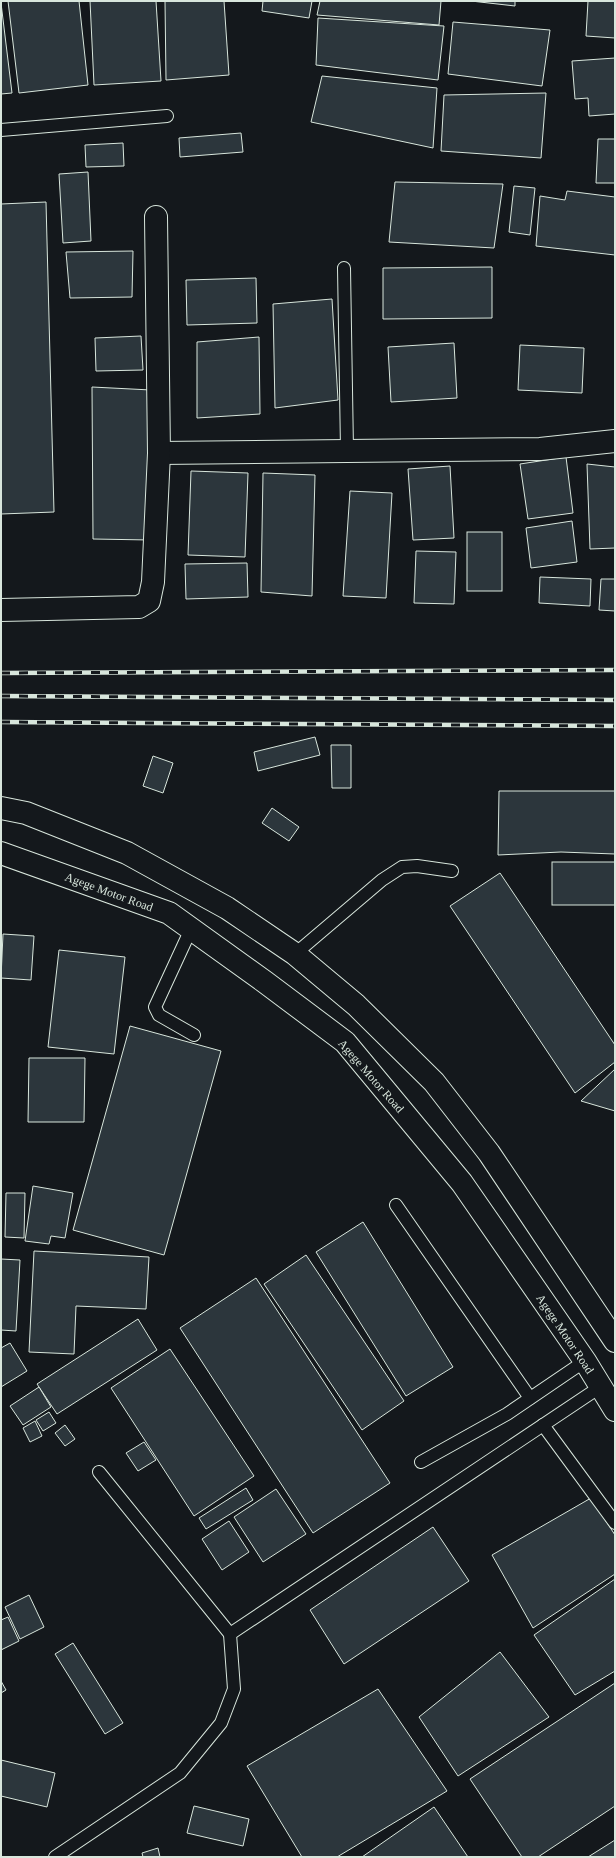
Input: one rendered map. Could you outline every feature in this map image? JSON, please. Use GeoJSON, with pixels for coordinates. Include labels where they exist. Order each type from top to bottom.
{"type":"FeatureCollection","features":[{"type":"Feature","properties":{"kind":"main road"},"geometry":{"type":"LineString","coordinates":[[1,610],[138,607],[149,601],[153,582],[159,453],[156,217]]}},
{"type":"Feature","properties":{"kind":"main road"},"geometry":{"type":"LineString","coordinates":[[159,453],[540,449],[615,441]]}},
{"type":"Feature","properties":{"kind":"main road"},"geometry":{"type":"LineString","coordinates":[[1,808],[26,813],[127,853],[227,908],[295,954],[356,1005],[434,1082],[489,1153],[615,1340]]}},
{"type":"Feature","properties":{"kind":"main road","name":"Agege Motor Road"},"geometry":{"type":"LineString","coordinates":[[1,853],[169,913],[266,982],[345,1042],[462,1184],[585,1361],[615,1410]]}},
{"type":"Feature","properties":{"kind":"lane"},"geometry":{"type":"LineString","coordinates":[[1,130],[167,116]]}},
{"type":"Feature","properties":{"kind":"lane"},"geometry":{"type":"LineString","coordinates":[[344,268],[347,450]]}},
{"type":"Feature","properties":{"kind":"lane"},"geometry":{"type":"LineString","coordinates":[[295,954],[382,880],[402,867],[417,866],[452,871]]}},
{"type":"Feature","properties":{"kind":"lane"},"geometry":{"type":"LineString","coordinates":[[191,929],[155,1007],[160,1015],[194,1035]]}},
{"type":"Feature","properties":{"kind":"lane"},"geometry":{"type":"LineString","coordinates":[[396,1205],[530,1398]]}},
{"type":"Feature","properties":{"kind":"lane"},"geometry":{"type":"LineString","coordinates":[[421,1462],[507,1414],[585,1361]]}},
{"type":"Feature","properties":{"kind":"lane"},"geometry":{"type":"LineString","coordinates":[[230,1634],[600,1387]]}},
{"type":"Feature","properties":{"kind":"lane"},"geometry":{"type":"LineString","coordinates":[[543,1425],[615,1523]]}},
{"type":"Feature","properties":{"kind":"lane"},"geometry":{"type":"LineString","coordinates":[[55,1857],[180,1772],[221,1723],[234,1689],[230,1634],[99,1472]]}},
{"type":"Feature","properties":{"kind":"building"},"geometry":{"type":"Polygon","coordinates":[[[8,1],[79,1],[88,85],[19,93],[8,1]]]}},
{"type":"Feature","properties":{"kind":"building"},"geometry":{"type":"Polygon","coordinates":[[[90,1],[156,1],[161,81],[94,85],[90,1]]]}},
{"type":"Feature","properties":{"kind":"building"},"geometry":{"type":"Polygon","coordinates":[[[165,1],[224,1],[229,75],[166,80],[165,1]]]}},
{"type":"Feature","properties":{"kind":"building"},"geometry":{"type":"Polygon","coordinates":[[[263,1],[312,1],[309,18],[262,11],[263,1]]]}},
{"type":"Feature","properties":{"kind":"building"},"geometry":{"type":"Polygon","coordinates":[[[320,1],[441,1],[439,25],[317,15],[320,1]]]}},
{"type":"Feature","properties":{"kind":"building"},"geometry":{"type":"Polygon","coordinates":[[[471,1],[515,1],[515,6],[471,1]]]}},
{"type":"Feature","properties":{"kind":"building"},"geometry":{"type":"Polygon","coordinates":[[[588,1],[615,1],[615,38],[586,36],[588,1]]]}},
{"type":"Feature","properties":{"kind":"building"},"geometry":{"type":"Polygon","coordinates":[[[1,3],[12,93],[1,94],[1,3]]]}},
{"type":"Feature","properties":{"kind":"building"},"geometry":{"type":"Polygon","coordinates":[[[318,18],[444,26],[438,80],[316,65],[318,18]]]}},
{"type":"Feature","properties":{"kind":"building"},"geometry":{"type":"Polygon","coordinates":[[[453,22],[550,30],[542,86],[448,74],[453,22]]]}},
{"type":"Feature","properties":{"kind":"building"},"geometry":{"type":"Polygon","coordinates":[[[615,58],[615,114],[589,116],[588,98],[575,99],[572,61],[615,58]]]}},
{"type":"Feature","properties":{"kind":"building"},"geometry":{"type":"Polygon","coordinates":[[[322,76],[437,88],[433,148],[311,122],[322,76]]]}},
{"type":"Feature","properties":{"kind":"building"},"geometry":{"type":"Polygon","coordinates":[[[546,93],[541,158],[441,151],[444,95],[546,93]]]}},
{"type":"Feature","properties":{"kind":"building"},"geometry":{"type":"Polygon","coordinates":[[[241,133],[243,152],[180,157],[179,138],[241,133]]]}},
{"type":"Feature","properties":{"kind":"building"},"geometry":{"type":"Polygon","coordinates":[[[598,139],[615,139],[615,183],[596,183],[598,139]]]}},
{"type":"Feature","properties":{"kind":"building"},"geometry":{"type":"Polygon","coordinates":[[[123,143],[124,166],[86,167],[85,145],[123,143]]]}},
{"type":"Feature","properties":{"kind":"building"},"geometry":{"type":"Polygon","coordinates":[[[88,172],[91,241],[63,243],[59,174],[88,172]]]}},
{"type":"Feature","properties":{"kind":"building"},"geometry":{"type":"Polygon","coordinates":[[[395,182],[503,184],[494,248],[389,242],[395,182]]]}},
{"type":"Feature","properties":{"kind":"building"},"geometry":{"type":"Polygon","coordinates":[[[514,186],[535,188],[530,235],[509,232],[514,186]]]}},
{"type":"Feature","properties":{"kind":"building"},"geometry":{"type":"Polygon","coordinates":[[[567,191],[615,197],[615,255],[536,246],[540,196],[565,200],[567,191]]]}},
{"type":"Feature","properties":{"kind":"building"},"geometry":{"type":"Polygon","coordinates":[[[46,202],[54,512],[1,514],[1,204],[46,202]]]}},
{"type":"Feature","properties":{"kind":"building"},"geometry":{"type":"Polygon","coordinates":[[[133,251],[132,297],[70,298],[66,252],[133,251]]]}},
{"type":"Feature","properties":{"kind":"building"},"geometry":{"type":"Polygon","coordinates":[[[492,267],[492,318],[383,319],[383,268],[492,267]]]}},
{"type":"Feature","properties":{"kind":"building"},"geometry":{"type":"Polygon","coordinates":[[[256,278],[257,323],[187,325],[186,280],[256,278]]]}},
{"type":"Feature","properties":{"kind":"building"},"geometry":{"type":"Polygon","coordinates":[[[332,299],[338,400],[275,408],[273,304],[332,299]]]}},
{"type":"Feature","properties":{"kind":"building"},"geometry":{"type":"Polygon","coordinates":[[[141,336],[143,370],[96,371],[95,338],[141,336]]]}},
{"type":"Feature","properties":{"kind":"building"},"geometry":{"type":"Polygon","coordinates":[[[259,337],[260,414],[197,418],[197,342],[259,337]]]}},
{"type":"Feature","properties":{"kind":"building"},"geometry":{"type":"Polygon","coordinates":[[[454,343],[457,398],[391,402],[388,347],[454,343]]]}},
{"type":"Feature","properties":{"kind":"building"},"geometry":{"type":"Polygon","coordinates":[[[520,345],[584,348],[582,393],[518,390],[520,345]]]}},
{"type":"Feature","properties":{"kind":"building"},"geometry":{"type":"Polygon","coordinates":[[[92,387],[151,390],[150,540],[93,539],[92,387]]]}},
{"type":"Feature","properties":{"kind":"building"},"geometry":{"type":"Polygon","coordinates":[[[566,457],[573,513],[528,519],[520,464],[566,457]]]}},
{"type":"Feature","properties":{"kind":"building"},"geometry":{"type":"Polygon","coordinates":[[[587,464],[615,467],[615,548],[590,549],[587,464]]]}},
{"type":"Feature","properties":{"kind":"building"},"geometry":{"type":"Polygon","coordinates":[[[450,466],[454,538],[413,540],[408,469],[450,466]]]}},
{"type":"Feature","properties":{"kind":"building"},"geometry":{"type":"Polygon","coordinates":[[[191,471],[248,473],[245,557],[188,555],[191,471]]]}},
{"type":"Feature","properties":{"kind":"building"},"geometry":{"type":"Polygon","coordinates":[[[263,473],[315,475],[312,596],[261,592],[263,473]]]}},
{"type":"Feature","properties":{"kind":"building"},"geometry":{"type":"Polygon","coordinates":[[[350,491],[392,493],[386,598],[343,596],[350,491]]]}},
{"type":"Feature","properties":{"kind":"building"},"geometry":{"type":"Polygon","coordinates":[[[572,521],[577,562],[531,568],[526,528],[572,521]]]}},
{"type":"Feature","properties":{"kind":"building"},"geometry":{"type":"Polygon","coordinates":[[[467,532],[502,532],[502,591],[467,591],[467,532]]]}},
{"type":"Feature","properties":{"kind":"building"},"geometry":{"type":"Polygon","coordinates":[[[416,551],[456,552],[454,604],[414,603],[416,551]]]}},
{"type":"Feature","properties":{"kind":"building"},"geometry":{"type":"Polygon","coordinates":[[[247,563],[248,597],[186,599],[185,564],[247,563]]]}},
{"type":"Feature","properties":{"kind":"building"},"geometry":{"type":"Polygon","coordinates":[[[540,577],[591,579],[590,606],[539,603],[540,577]]]}},
{"type":"Feature","properties":{"kind":"building"},"geometry":{"type":"Polygon","coordinates":[[[601,579],[615,579],[615,611],[599,610],[601,579]]]}},
{"type":"Feature","properties":{"kind":"building"},"geometry":{"type":"Polygon","coordinates":[[[315,737],[320,755],[258,771],[254,752],[315,737]]]}},
{"type":"Feature","properties":{"kind":"building"},"geometry":{"type":"Polygon","coordinates":[[[331,745],[351,745],[351,788],[332,788],[331,745]]]}},
{"type":"Feature","properties":{"kind":"building"},"geometry":{"type":"Polygon","coordinates":[[[153,756],[173,763],[163,793],[143,786],[153,756]]]}},
{"type":"Feature","properties":{"kind":"building"},"geometry":{"type":"Polygon","coordinates":[[[499,791],[615,791],[615,854],[561,852],[498,855],[499,791]]]}},
{"type":"Feature","properties":{"kind":"building"},"geometry":{"type":"Polygon","coordinates":[[[272,808],[299,827],[289,841],[262,823],[272,808]]]}},
{"type":"Feature","properties":{"kind":"building"},"geometry":{"type":"Polygon","coordinates":[[[552,862],[615,862],[615,905],[552,905],[552,862]]]}},
{"type":"Feature","properties":{"kind":"building"},"geometry":{"type":"Polygon","coordinates":[[[500,873],[615,1045],[615,1062],[575,1093],[450,906],[500,873]]]}},
{"type":"Feature","properties":{"kind":"building"},"geometry":{"type":"Polygon","coordinates":[[[3,934],[34,936],[31,980],[1,978],[3,934]]]}},
{"type":"Feature","properties":{"kind":"building"},"geometry":{"type":"Polygon","coordinates":[[[59,950],[125,957],[114,1054],[48,1047],[59,950]]]}},
{"type":"Feature","properties":{"kind":"building"},"geometry":{"type":"Polygon","coordinates":[[[130,1026],[221,1051],[164,1255],[73,1230],[130,1026]]]}},
{"type":"Feature","properties":{"kind":"building"},"geometry":{"type":"Polygon","coordinates":[[[29,1058],[85,1058],[84,1122],[28,1122],[29,1058]]]}},
{"type":"Feature","properties":{"kind":"building"},"geometry":{"type":"Polygon","coordinates":[[[615,1069],[615,1111],[581,1101],[615,1069]]]}},
{"type":"Feature","properties":{"kind":"building"},"geometry":{"type":"Polygon","coordinates":[[[33,1186],[73,1193],[65,1238],[51,1236],[49,1244],[25,1241],[33,1186]]]}},
{"type":"Feature","properties":{"kind":"building"},"geometry":{"type":"Polygon","coordinates":[[[6,1193],[25,1193],[24,1238],[5,1237],[6,1193]]]}},
{"type":"Feature","properties":{"kind":"building"},"geometry":{"type":"Polygon","coordinates":[[[363,1222],[453,1367],[406,1396],[316,1252],[363,1222]]]}},
{"type":"Feature","properties":{"kind":"building"},"geometry":{"type":"Polygon","coordinates":[[[34,1251],[149,1257],[146,1309],[76,1306],[74,1354],[29,1352],[34,1251]]]}},
{"type":"Feature","properties":{"kind":"building"},"geometry":{"type":"Polygon","coordinates":[[[306,1255],[404,1401],[362,1430],[264,1284],[306,1255]]]}},
{"type":"Feature","properties":{"kind":"building"},"geometry":{"type":"Polygon","coordinates":[[[1,1259],[20,1260],[16,1331],[1,1330],[1,1259]]]}},
{"type":"Feature","properties":{"kind":"building"},"geometry":{"type":"Polygon","coordinates":[[[256,1278],[390,1483],[313,1533],[180,1328],[256,1278]]]}},
{"type":"Feature","properties":{"kind":"building"},"geometry":{"type":"Polygon","coordinates":[[[138,1319],[157,1350],[57,1414],[37,1384],[138,1319]]]}},
{"type":"Feature","properties":{"kind":"building"},"geometry":{"type":"Polygon","coordinates":[[[10,1343],[27,1371],[1,1387],[1,1348],[10,1343]]]}},
{"type":"Feature","properties":{"kind":"building"},"geometry":{"type":"Polygon","coordinates":[[[170,1349],[254,1476],[194,1516],[111,1388],[170,1349]]]}},
{"type":"Feature","properties":{"kind":"building"},"geometry":{"type":"Polygon","coordinates":[[[39,1387],[51,1407],[23,1425],[10,1406],[39,1387]]]}},
{"type":"Feature","properties":{"kind":"building"},"geometry":{"type":"Polygon","coordinates":[[[49,1412],[56,1423],[43,1431],[36,1420],[49,1412]]]}},
{"type":"Feature","properties":{"kind":"building"},"geometry":{"type":"Polygon","coordinates":[[[35,1421],[42,1436],[30,1442],[23,1428],[35,1421]]]}},
{"type":"Feature","properties":{"kind":"building"},"geometry":{"type":"Polygon","coordinates":[[[65,1425],[75,1439],[65,1446],[55,1433],[65,1425]]]}},
{"type":"Feature","properties":{"kind":"building"},"geometry":{"type":"Polygon","coordinates":[[[144,1442],[156,1460],[138,1471],[126,1453],[144,1442]]]}},
{"type":"Feature","properties":{"kind":"building"},"geometry":{"type":"Polygon","coordinates":[[[246,1488],[253,1500],[206,1529],[199,1518],[246,1488]]]}},
{"type":"Feature","properties":{"kind":"building"},"geometry":{"type":"Polygon","coordinates":[[[276,1489],[306,1534],[263,1562],[234,1517],[276,1489]]]}},
{"type":"Feature","properties":{"kind":"building"},"geometry":{"type":"Polygon","coordinates":[[[591,1498],[615,1535],[615,1574],[533,1628],[492,1555],[591,1498]]]}},
{"type":"Feature","properties":{"kind":"building"},"geometry":{"type":"Polygon","coordinates":[[[229,1521],[249,1552],[222,1570],[202,1539],[229,1521]]]}},
{"type":"Feature","properties":{"kind":"building"},"geometry":{"type":"Polygon","coordinates":[[[433,1527],[469,1581],[344,1664],[310,1610],[433,1527]]]}},
{"type":"Feature","properties":{"kind":"building"},"geometry":{"type":"Polygon","coordinates":[[[615,1579],[615,1671],[575,1695],[534,1635],[615,1579]]]}},
{"type":"Feature","properties":{"kind":"building"},"geometry":{"type":"Polygon","coordinates":[[[29,1595],[44,1627],[20,1639],[5,1607],[29,1595]]]}},
{"type":"Feature","properties":{"kind":"building"},"geometry":{"type":"Polygon","coordinates":[[[8,1617],[19,1641],[1,1650],[1,1620],[8,1617]]]}},
{"type":"Feature","properties":{"kind":"building"},"geometry":{"type":"Polygon","coordinates":[[[73,1643],[123,1723],[105,1734],[55,1654],[73,1643]]]}},
{"type":"Feature","properties":{"kind":"building"},"geometry":{"type":"Polygon","coordinates":[[[500,1652],[549,1717],[458,1776],[419,1717],[500,1652]]]}},
{"type":"Feature","properties":{"kind":"building"},"geometry":{"type":"Polygon","coordinates":[[[1,1681],[6,1690],[1,1693],[1,1681]]]}},
{"type":"Feature","properties":{"kind":"building"},"geometry":{"type":"Polygon","coordinates":[[[615,1683],[615,1806],[538,1857],[522,1857],[470,1779],[615,1683]]]}},
{"type":"Feature","properties":{"kind":"building"},"geometry":{"type":"Polygon","coordinates":[[[378,1689],[447,1791],[337,1857],[302,1857],[247,1766],[378,1689]]]}},
{"type":"Feature","properties":{"kind":"building"},"geometry":{"type":"Polygon","coordinates":[[[1,1760],[55,1773],[47,1807],[1,1796],[1,1760]]]}},
{"type":"Feature","properties":{"kind":"building"},"geometry":{"type":"Polygon","coordinates":[[[194,1806],[249,1819],[243,1846],[187,1833],[194,1806]]]}},
{"type":"Feature","properties":{"kind":"building"},"geometry":{"type":"Polygon","coordinates":[[[434,1807],[468,1857],[362,1857],[434,1807]]]}},
{"type":"Feature","properties":{"kind":"building"},"geometry":{"type":"Polygon","coordinates":[[[615,1840],[615,1857],[588,1857],[615,1840]]]}},
{"type":"Feature","properties":{"kind":"building"},"geometry":{"type":"Polygon","coordinates":[[[158,1848],[160,1857],[143,1857],[142,1853],[158,1848]]]}},
{"type":"Feature","properties":{"kind":"railway"},"geometry":{"type":"LineString","coordinates":[[1,673],[615,670]]}},
{"type":"Feature","properties":{"kind":"railway"},"geometry":{"type":"LineString","coordinates":[[1,696],[615,700]]}},
{"type":"Feature","properties":{"kind":"railway"},"geometry":{"type":"LineString","coordinates":[[1,722],[615,726]]}}]}
